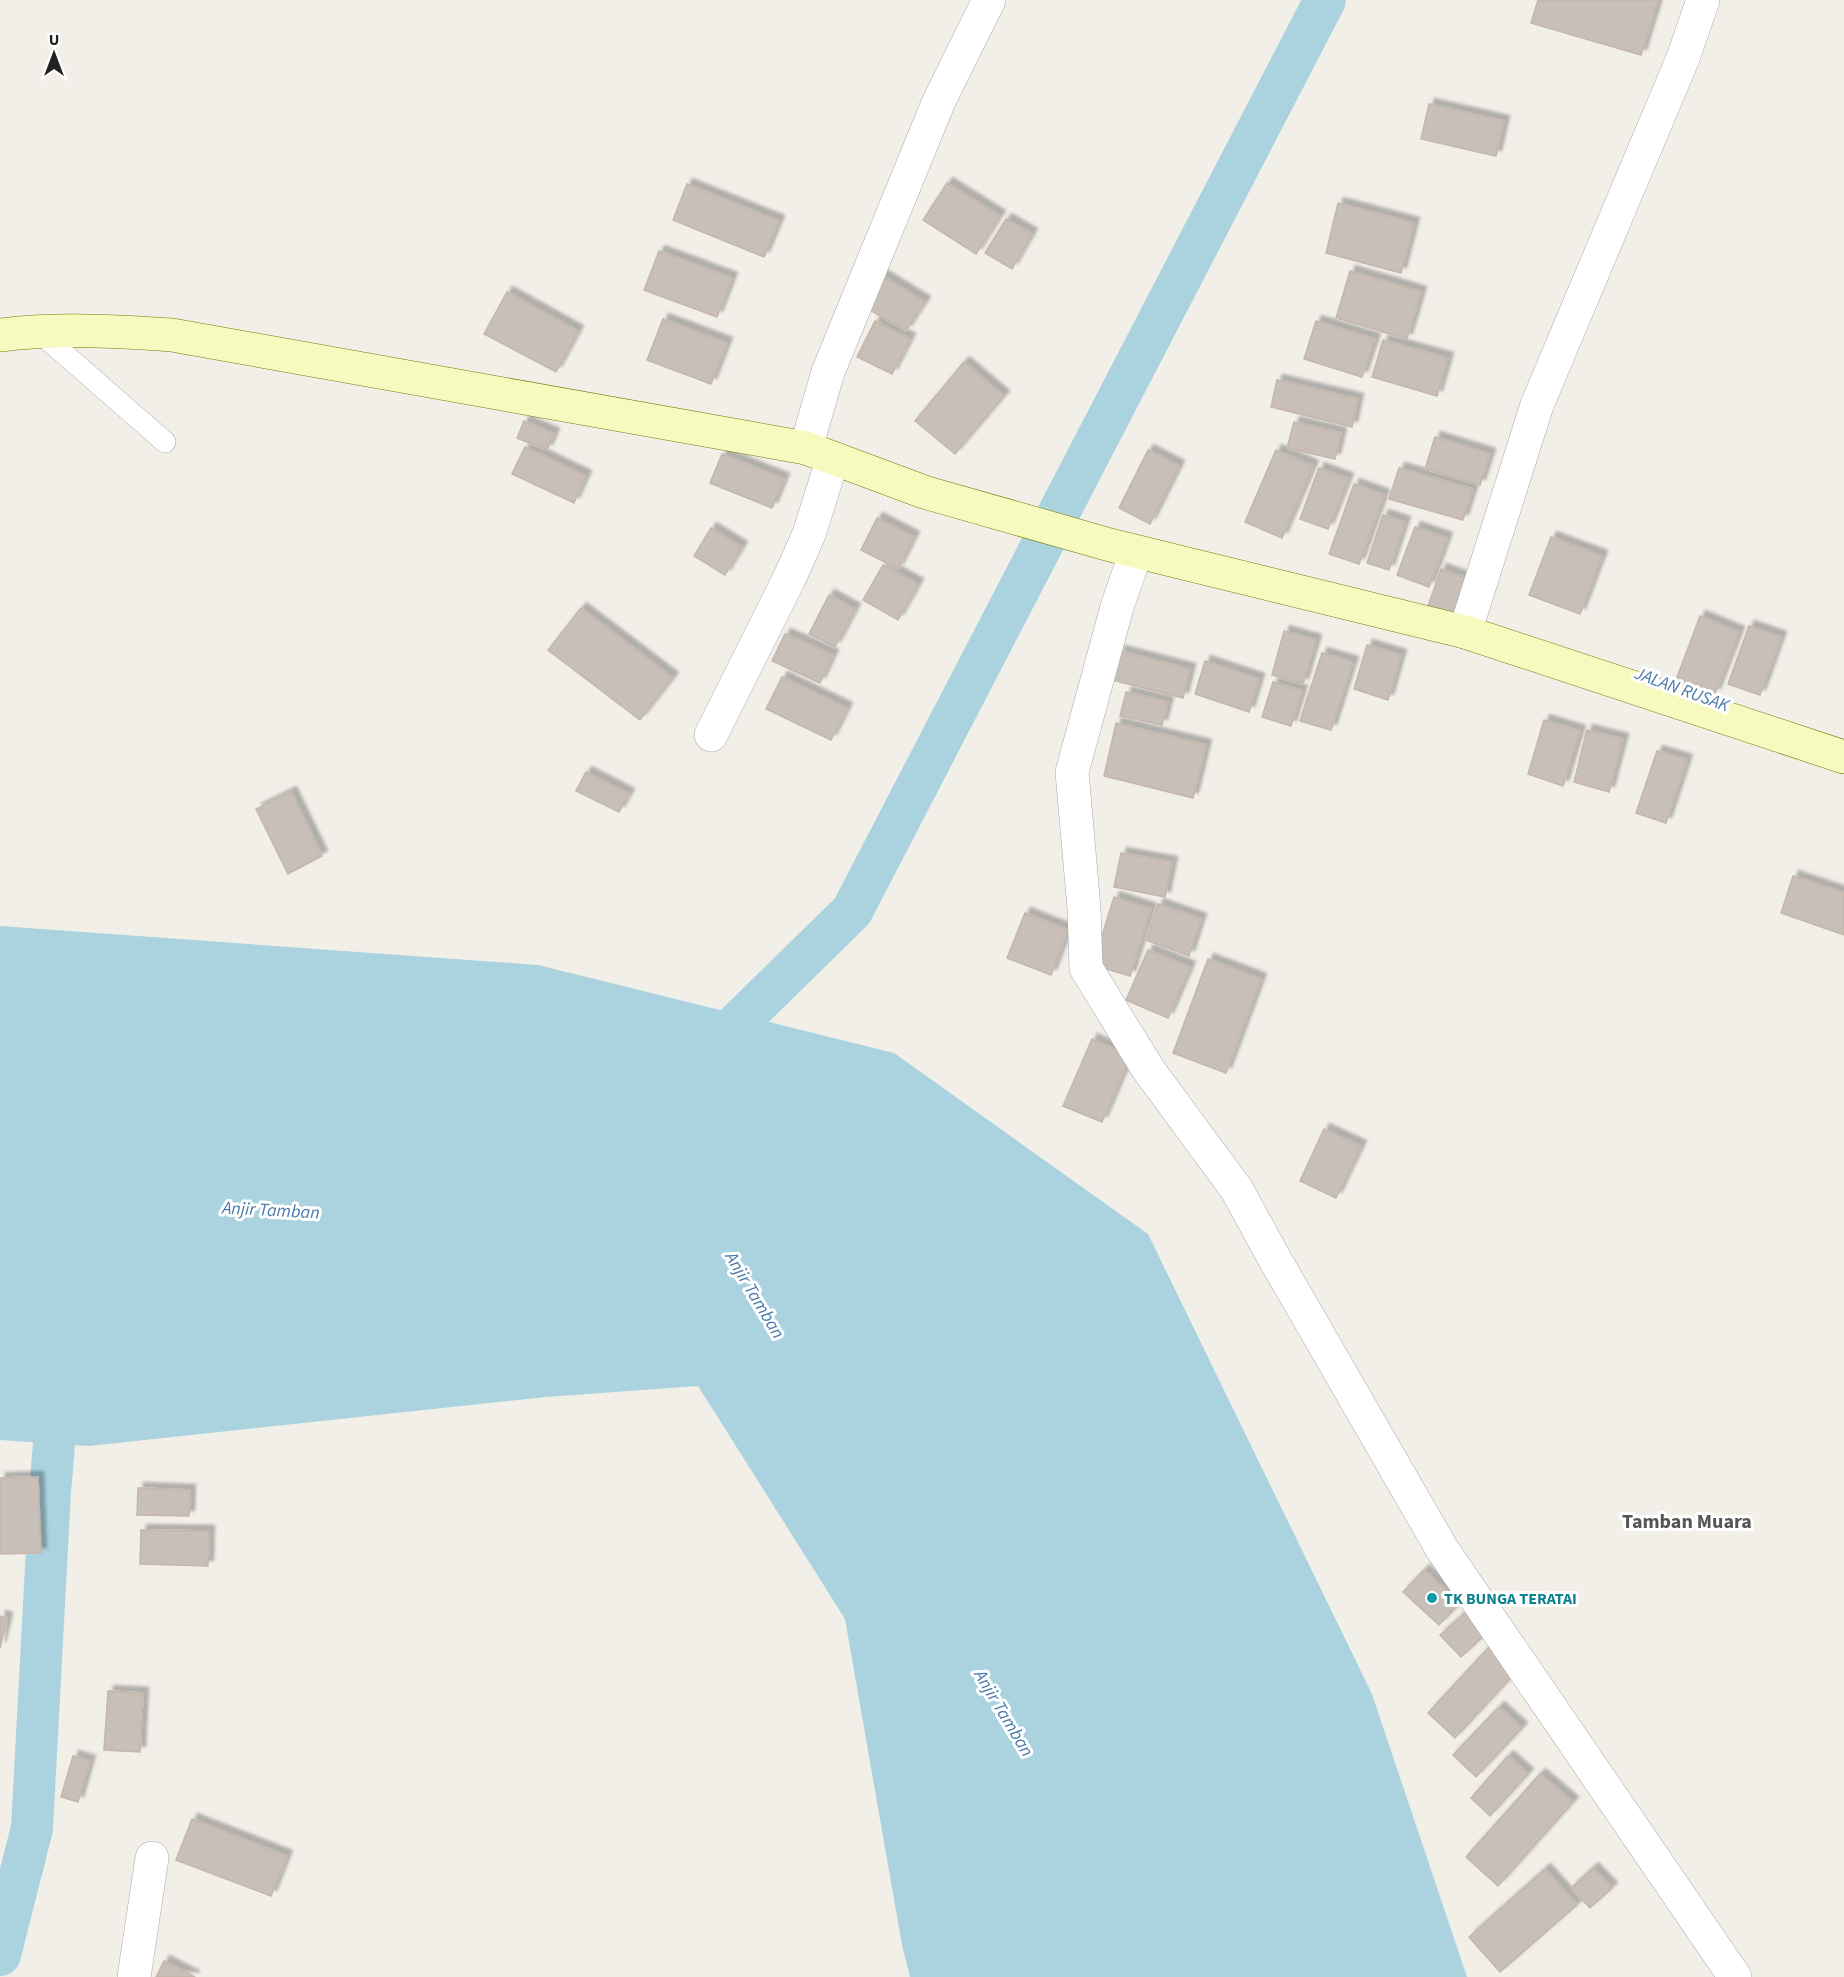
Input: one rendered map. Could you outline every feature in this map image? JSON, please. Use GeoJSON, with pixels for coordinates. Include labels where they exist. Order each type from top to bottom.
{"type":"FeatureCollection","features":[{"type":"Feature","properties":{"kind":"street"},"geometry":{"type":"LineString","coordinates":[[711,735],[809,534],[832,361],[939,101],[989,0]]}},
{"type":"Feature","properties":{"kind":"street"},"geometry":{"type":"LineString","coordinates":[[1465,632],[1537,405],[1683,58],[1703,0]]}},
{"type":"Feature","properties":{"kind":"street"},"geometry":{"type":"LineString","coordinates":[[0,335],[38,331],[107,330],[171,335],[819,453],[924,492],[1123,548],[1465,632],[1844,757]]}},
{"type":"Feature","properties":{"kind":"street"},"geometry":{"type":"LineString","coordinates":[[1123,548],[1117,607],[1072,772],[1084,908],[1086,968],[1148,1069],[1237,1190],[1272,1256],[1442,1549],[1735,1977]]}},
{"type":"Feature","properties":{"kind":"street"},"geometry":{"type":"LineString","coordinates":[[134,1977],[152,1858]]}},
{"type":"Feature","properties":{"kind":"lane"},"geometry":{"type":"LineString","coordinates":[[38,331],[165,442]]}},
{"type":"Feature","properties":{"kind":"water","name":"Anjir Tamban"},"geometry":{"type":"Polygon","coordinates":[[[0,926],[538,965],[894,1053],[1148,1234],[1372,1694],[1467,1977],[910,1977],[902,1945],[845,1619],[698,1386],[546,1397],[89,1446],[0,1440],[0,926]]]}},
{"type":"Feature","properties":{"kind":"building"},"geometry":{"type":"Polygon","coordinates":[[[1538,0],[1658,0],[1641,55],[1531,23],[1538,0]]]}},
{"type":"Feature","properties":{"kind":"building"},"geometry":{"type":"Polygon","coordinates":[[[1429,104],[1504,121],[1496,156],[1421,139],[1429,104]]]}},
{"type":"Feature","properties":{"kind":"building"},"geometry":{"type":"Polygon","coordinates":[[[947,183],[1000,216],[976,254],[923,220],[947,183]]]}},
{"type":"Feature","properties":{"kind":"building"},"geometry":{"type":"Polygon","coordinates":[[[687,184],[779,221],[764,257],[673,220],[687,184]]]}},
{"type":"Feature","properties":{"kind":"building"},"geometry":{"type":"Polygon","coordinates":[[[1338,203],[1414,223],[1401,273],[1326,253],[1338,203]]]}},
{"type":"Feature","properties":{"kind":"building"},"geometry":{"type":"Polygon","coordinates":[[[1006,219],[1032,234],[1012,269],[985,253],[1006,219]]]}},
{"type":"Feature","properties":{"kind":"building"},"geometry":{"type":"Polygon","coordinates":[[[659,251],[732,278],[717,317],[644,290],[659,251]]]}},
{"type":"Feature","properties":{"kind":"building"},"geometry":{"type":"Polygon","coordinates":[[[1350,271],[1421,292],[1407,339],[1336,318],[1350,271]]]}},
{"type":"Feature","properties":{"kind":"building"},"geometry":{"type":"Polygon","coordinates":[[[881,275],[925,302],[906,331],[863,306],[881,275]]]}},
{"type":"Feature","properties":{"kind":"building"},"geometry":{"type":"Polygon","coordinates":[[[507,292],[578,331],[556,372],[484,334],[507,292]]]}},
{"type":"Feature","properties":{"kind":"building"},"geometry":{"type":"Polygon","coordinates":[[[663,319],[727,343],[711,384],[647,360],[663,319]]]}},
{"type":"Feature","properties":{"kind":"building"},"geometry":{"type":"Polygon","coordinates":[[[875,321],[910,339],[892,374],[857,357],[875,321]]]}},
{"type":"Feature","properties":{"kind":"building"},"geometry":{"type":"Polygon","coordinates":[[[1316,321],[1375,339],[1362,377],[1304,359],[1316,321]]]}},
{"type":"Feature","properties":{"kind":"building"},"geometry":{"type":"Polygon","coordinates":[[[1383,340],[1448,358],[1437,396],[1372,377],[1383,340]]]}},
{"type":"Feature","properties":{"kind":"building"},"geometry":{"type":"Polygon","coordinates":[[[964,362],[1004,396],[955,454],[915,421],[964,362]]]}},
{"type":"Feature","properties":{"kind":"building"},"geometry":{"type":"Polygon","coordinates":[[[1277,380],[1358,399],[1352,427],[1271,407],[1277,380]]]}},
{"type":"Feature","properties":{"kind":"building"},"geometry":{"type":"Polygon","coordinates":[[[524,421],[554,434],[547,450],[517,438],[524,421]]]}},
{"type":"Feature","properties":{"kind":"building"},"geometry":{"type":"Polygon","coordinates":[[[1294,422],[1341,433],[1335,459],[1287,448],[1294,422]]]}},
{"type":"Feature","properties":{"kind":"building"},"geometry":{"type":"Polygon","coordinates":[[[1435,437],[1490,454],[1480,485],[1425,469],[1435,437]]]}},
{"type":"Feature","properties":{"kind":"building"},"geometry":{"type":"Polygon","coordinates":[[[525,447],[586,476],[574,503],[512,474],[525,447]]]}},
{"type":"Feature","properties":{"kind":"building"},"geometry":{"type":"Polygon","coordinates":[[[1148,450],[1179,466],[1150,524],[1119,508],[1148,450]]]}},
{"type":"Feature","properties":{"kind":"building"},"geometry":{"type":"Polygon","coordinates":[[[1276,450],[1313,466],[1282,538],[1245,522],[1276,450]]]}},
{"type":"Feature","properties":{"kind":"building"},"geometry":{"type":"Polygon","coordinates":[[[722,454],[784,479],[772,508],[710,483],[722,454]]]}},
{"type":"Feature","properties":{"kind":"building"},"geometry":{"type":"Polygon","coordinates":[[[1319,468],[1348,479],[1328,529],[1300,519],[1319,468]]]}},
{"type":"Feature","properties":{"kind":"building"},"geometry":{"type":"Polygon","coordinates":[[[1399,468],[1473,489],[1463,520],[1389,499],[1399,468]]]}},
{"type":"Feature","properties":{"kind":"building"},"geometry":{"type":"Polygon","coordinates":[[[1354,484],[1384,495],[1359,564],[1329,554],[1354,484]]]}},
{"type":"Feature","properties":{"kind":"building"},"geometry":{"type":"Polygon","coordinates":[[[1383,515],[1405,522],[1389,570],[1367,563],[1383,515]]]}},
{"type":"Feature","properties":{"kind":"building"},"geometry":{"type":"Polygon","coordinates":[[[877,518],[914,537],[898,569],[861,550],[877,518]]]}},
{"type":"Feature","properties":{"kind":"building"},"geometry":{"type":"Polygon","coordinates":[[[1415,527],[1447,538],[1429,587],[1397,575],[1415,527]]]}},
{"type":"Feature","properties":{"kind":"building"},"geometry":{"type":"Polygon","coordinates":[[[711,528],[742,547],[725,575],[694,556],[711,528]]]}},
{"type":"Feature","properties":{"kind":"building"},"geometry":{"type":"Polygon","coordinates":[[[1551,537],[1602,556],[1580,614],[1529,595],[1551,537]]]}},
{"type":"Feature","properties":{"kind":"building"},"geometry":{"type":"Polygon","coordinates":[[[883,565],[918,584],[898,620],[863,600],[883,565]]]}},
{"type":"Feature","properties":{"kind":"building"},"geometry":{"type":"Polygon","coordinates":[[[1441,569],[1474,581],[1461,618],[1428,606],[1441,569]]]}},
{"type":"Feature","properties":{"kind":"building"},"geometry":{"type":"Polygon","coordinates":[[[829,595],[855,609],[835,647],[809,634],[829,595]]]}},
{"type":"Feature","properties":{"kind":"building"},"geometry":{"type":"Polygon","coordinates":[[[581,608],[673,678],[640,720],[548,650],[581,608]]]}},
{"type":"Feature","properties":{"kind":"building"},"geometry":{"type":"Polygon","coordinates":[[[1700,616],[1739,632],[1715,694],[1676,680],[1700,616]]]}},
{"type":"Feature","properties":{"kind":"building"},"geometry":{"type":"Polygon","coordinates":[[[1749,626],[1781,637],[1760,695],[1728,684],[1749,626]]]}},
{"type":"Feature","properties":{"kind":"building"},"geometry":{"type":"Polygon","coordinates":[[[1284,631],[1316,640],[1303,684],[1272,675],[1284,631]]]}},
{"type":"Feature","properties":{"kind":"building"},"geometry":{"type":"Polygon","coordinates":[[[785,634],[833,655],[820,683],[772,661],[785,634]]]}},
{"type":"Feature","properties":{"kind":"building"},"geometry":{"type":"Polygon","coordinates":[[[1367,645],[1401,655],[1388,700],[1354,689],[1367,645]]]}},
{"type":"Feature","properties":{"kind":"building"},"geometry":{"type":"Polygon","coordinates":[[[1120,651],[1190,669],[1183,698],[1112,680],[1120,651]]]}},
{"type":"Feature","properties":{"kind":"building"},"geometry":{"type":"Polygon","coordinates":[[[1322,653],[1353,662],[1331,730],[1300,721],[1322,653]]]}},
{"type":"Feature","properties":{"kind":"building"},"geometry":{"type":"Polygon","coordinates":[[[1205,661],[1259,679],[1249,712],[1195,694],[1205,661]]]}},
{"type":"Feature","properties":{"kind":"building"},"geometry":{"type":"Polygon","coordinates":[[[782,677],[847,708],[831,740],[766,709],[782,677]]]}},
{"type":"Feature","properties":{"kind":"building"},"geometry":{"type":"Polygon","coordinates":[[[1273,682],[1302,691],[1291,726],[1262,717],[1273,682]]]}},
{"type":"Feature","properties":{"kind":"building"},"geometry":{"type":"Polygon","coordinates":[[[1126,692],[1168,702],[1162,725],[1120,716],[1126,692]]]}},
{"type":"Feature","properties":{"kind":"building"},"geometry":{"type":"Polygon","coordinates":[[[1544,720],[1580,731],[1563,786],[1528,774],[1544,720]]]}},
{"type":"Feature","properties":{"kind":"building"},"geometry":{"type":"Polygon","coordinates":[[[1116,723],[1206,745],[1193,798],[1104,776],[1116,723]]]}},
{"type":"Feature","properties":{"kind":"building"},"geometry":{"type":"Polygon","coordinates":[[[1587,730],[1623,739],[1609,792],[1574,782],[1587,730]]]}},
{"type":"Feature","properties":{"kind":"building"},"geometry":{"type":"Polygon","coordinates":[[[1657,751],[1687,760],[1666,823],[1636,813],[1657,751]]]}},
{"type":"Feature","properties":{"kind":"building"},"geometry":{"type":"Polygon","coordinates":[[[586,772],[629,794],[619,812],[576,791],[586,772]]]}},
{"type":"Feature","properties":{"kind":"building"},"geometry":{"type":"Polygon","coordinates":[[[291,792],[322,856],[288,874],[256,809],[291,792]]]}},
{"type":"Feature","properties":{"kind":"building"},"geometry":{"type":"Polygon","coordinates":[[[1121,853],[1172,862],[1165,897],[1114,887],[1121,853]]]}},
{"type":"Feature","properties":{"kind":"building"},"geometry":{"type":"Polygon","coordinates":[[[1793,876],[1844,893],[1844,935],[1781,913],[1793,876]]]}},
{"type":"Feature","properties":{"kind":"building"},"geometry":{"type":"Polygon","coordinates":[[[1114,897],[1151,909],[1130,976],[1093,965],[1114,897]]]}},
{"type":"Feature","properties":{"kind":"building"},"geometry":{"type":"Polygon","coordinates":[[[1158,904],[1201,919],[1189,956],[1146,940],[1158,904]]]}},
{"type":"Feature","properties":{"kind":"building"},"geometry":{"type":"Polygon","coordinates":[[[1025,913],[1068,930],[1051,975],[1007,958],[1025,913]]]}},
{"type":"Feature","properties":{"kind":"building"},"geometry":{"type":"Polygon","coordinates":[[[1148,950],[1190,967],[1168,1018],[1126,1000],[1148,950]]]}},
{"type":"Feature","properties":{"kind":"building"},"geometry":{"type":"Polygon","coordinates":[[[1208,959],[1261,979],[1226,1073],[1173,1053],[1208,959]]]}},
{"type":"Feature","properties":{"kind":"building"},"geometry":{"type":"Polygon","coordinates":[[[1092,1039],[1130,1057],[1102,1122],[1063,1106],[1092,1039]]]}},
{"type":"Feature","properties":{"kind":"building"},"geometry":{"type":"Polygon","coordinates":[[[1324,1129],[1361,1146],[1336,1198],[1300,1181],[1324,1129]]]}},
{"type":"Feature","properties":{"kind":"building"},"geometry":{"type":"Polygon","coordinates":[[[38,1477],[41,1553],[0,1554],[0,1478],[38,1477]]]}},
{"type":"Feature","properties":{"kind":"building"},"geometry":{"type":"Polygon","coordinates":[[[138,1488],[190,1490],[189,1516],[137,1515],[138,1488]]]}},
{"type":"Feature","properties":{"kind":"building"},"geometry":{"type":"Polygon","coordinates":[[[141,1530],[209,1531],[208,1566],[140,1564],[141,1530]]]}},
{"type":"Feature","properties":{"kind":"building","name":"TK BUNGA TERATAI"},"geometry":{"type":"Polygon","coordinates":[[[1424,1570],[1460,1603],[1439,1625],[1403,1592],[1424,1570]]]}},
{"type":"Feature","properties":{"kind":"building"},"geometry":{"type":"Polygon","coordinates":[[[1465,1613],[1485,1635],[1461,1657],[1440,1635],[1465,1613]]]}},
{"type":"Feature","properties":{"kind":"building"},"geometry":{"type":"Polygon","coordinates":[[[0,1616],[7,1618],[0,1648],[0,1616]]]}},
{"type":"Feature","properties":{"kind":"building"},"geometry":{"type":"Polygon","coordinates":[[[1491,1645],[1518,1670],[1455,1738],[1428,1713],[1491,1645]]]}},
{"type":"Feature","properties":{"kind":"building"},"geometry":{"type":"Polygon","coordinates":[[[108,1691],[143,1693],[140,1752],[104,1750],[108,1691]]]}},
{"type":"Feature","properties":{"kind":"building"},"geometry":{"type":"Polygon","coordinates":[[[1499,1707],[1522,1728],[1476,1777],[1453,1755],[1499,1707]]]}},
{"type":"Feature","properties":{"kind":"building"},"geometry":{"type":"Polygon","coordinates":[[[73,1756],[90,1761],[78,1802],[61,1797],[73,1756]]]}},
{"type":"Feature","properties":{"kind":"building"},"geometry":{"type":"Polygon","coordinates":[[[1508,1756],[1528,1774],[1490,1816],[1471,1798],[1508,1756]]]}},
{"type":"Feature","properties":{"kind":"building"},"geometry":{"type":"Polygon","coordinates":[[[1540,1774],[1573,1802],[1498,1886],[1466,1857],[1540,1774]]]}},
{"type":"Feature","properties":{"kind":"building"},"geometry":{"type":"Polygon","coordinates":[[[192,1819],[287,1856],[271,1896],[176,1860],[192,1819]]]}},
{"type":"Feature","properties":{"kind":"building"},"geometry":{"type":"Polygon","coordinates":[[[1593,1868],[1612,1888],[1590,1908],[1571,1888],[1593,1868]]]}},
{"type":"Feature","properties":{"kind":"building"},"geometry":{"type":"Polygon","coordinates":[[[1545,1869],[1577,1905],[1500,1972],[1469,1937],[1545,1869]]]}},
{"type":"Feature","properties":{"kind":"building"},"geometry":{"type":"Polygon","coordinates":[[[164,1961],[195,1977],[156,1977],[164,1961]]]}},
{"type":"Feature","properties":{"kind":"waterway"},"geometry":{"type":"LineString","coordinates":[[703,1057],[852,911],[1325,0]]}},
{"type":"Feature","properties":{"kind":"waterway"},"geometry":{"type":"LineString","coordinates":[[0,1955],[32,1828],[50,1492],[59,1385]]}},
{"type":"Feature","properties":{"kind":"place","name":"TK BUNGA TERATAI"},"geometry":{"type":"Point","coordinates":[1432,1598]}},
{"type":"Feature","properties":{"kind":"district","name":"Tamban Muara"},"geometry":{"type":"Point","coordinates":[1687,1521]}},
{"type":"Feature","properties":{"kind":"water label","name":"JALAN RUSAK"},"geometry":{"type":"Point","coordinates":[1682,689]}}]}
